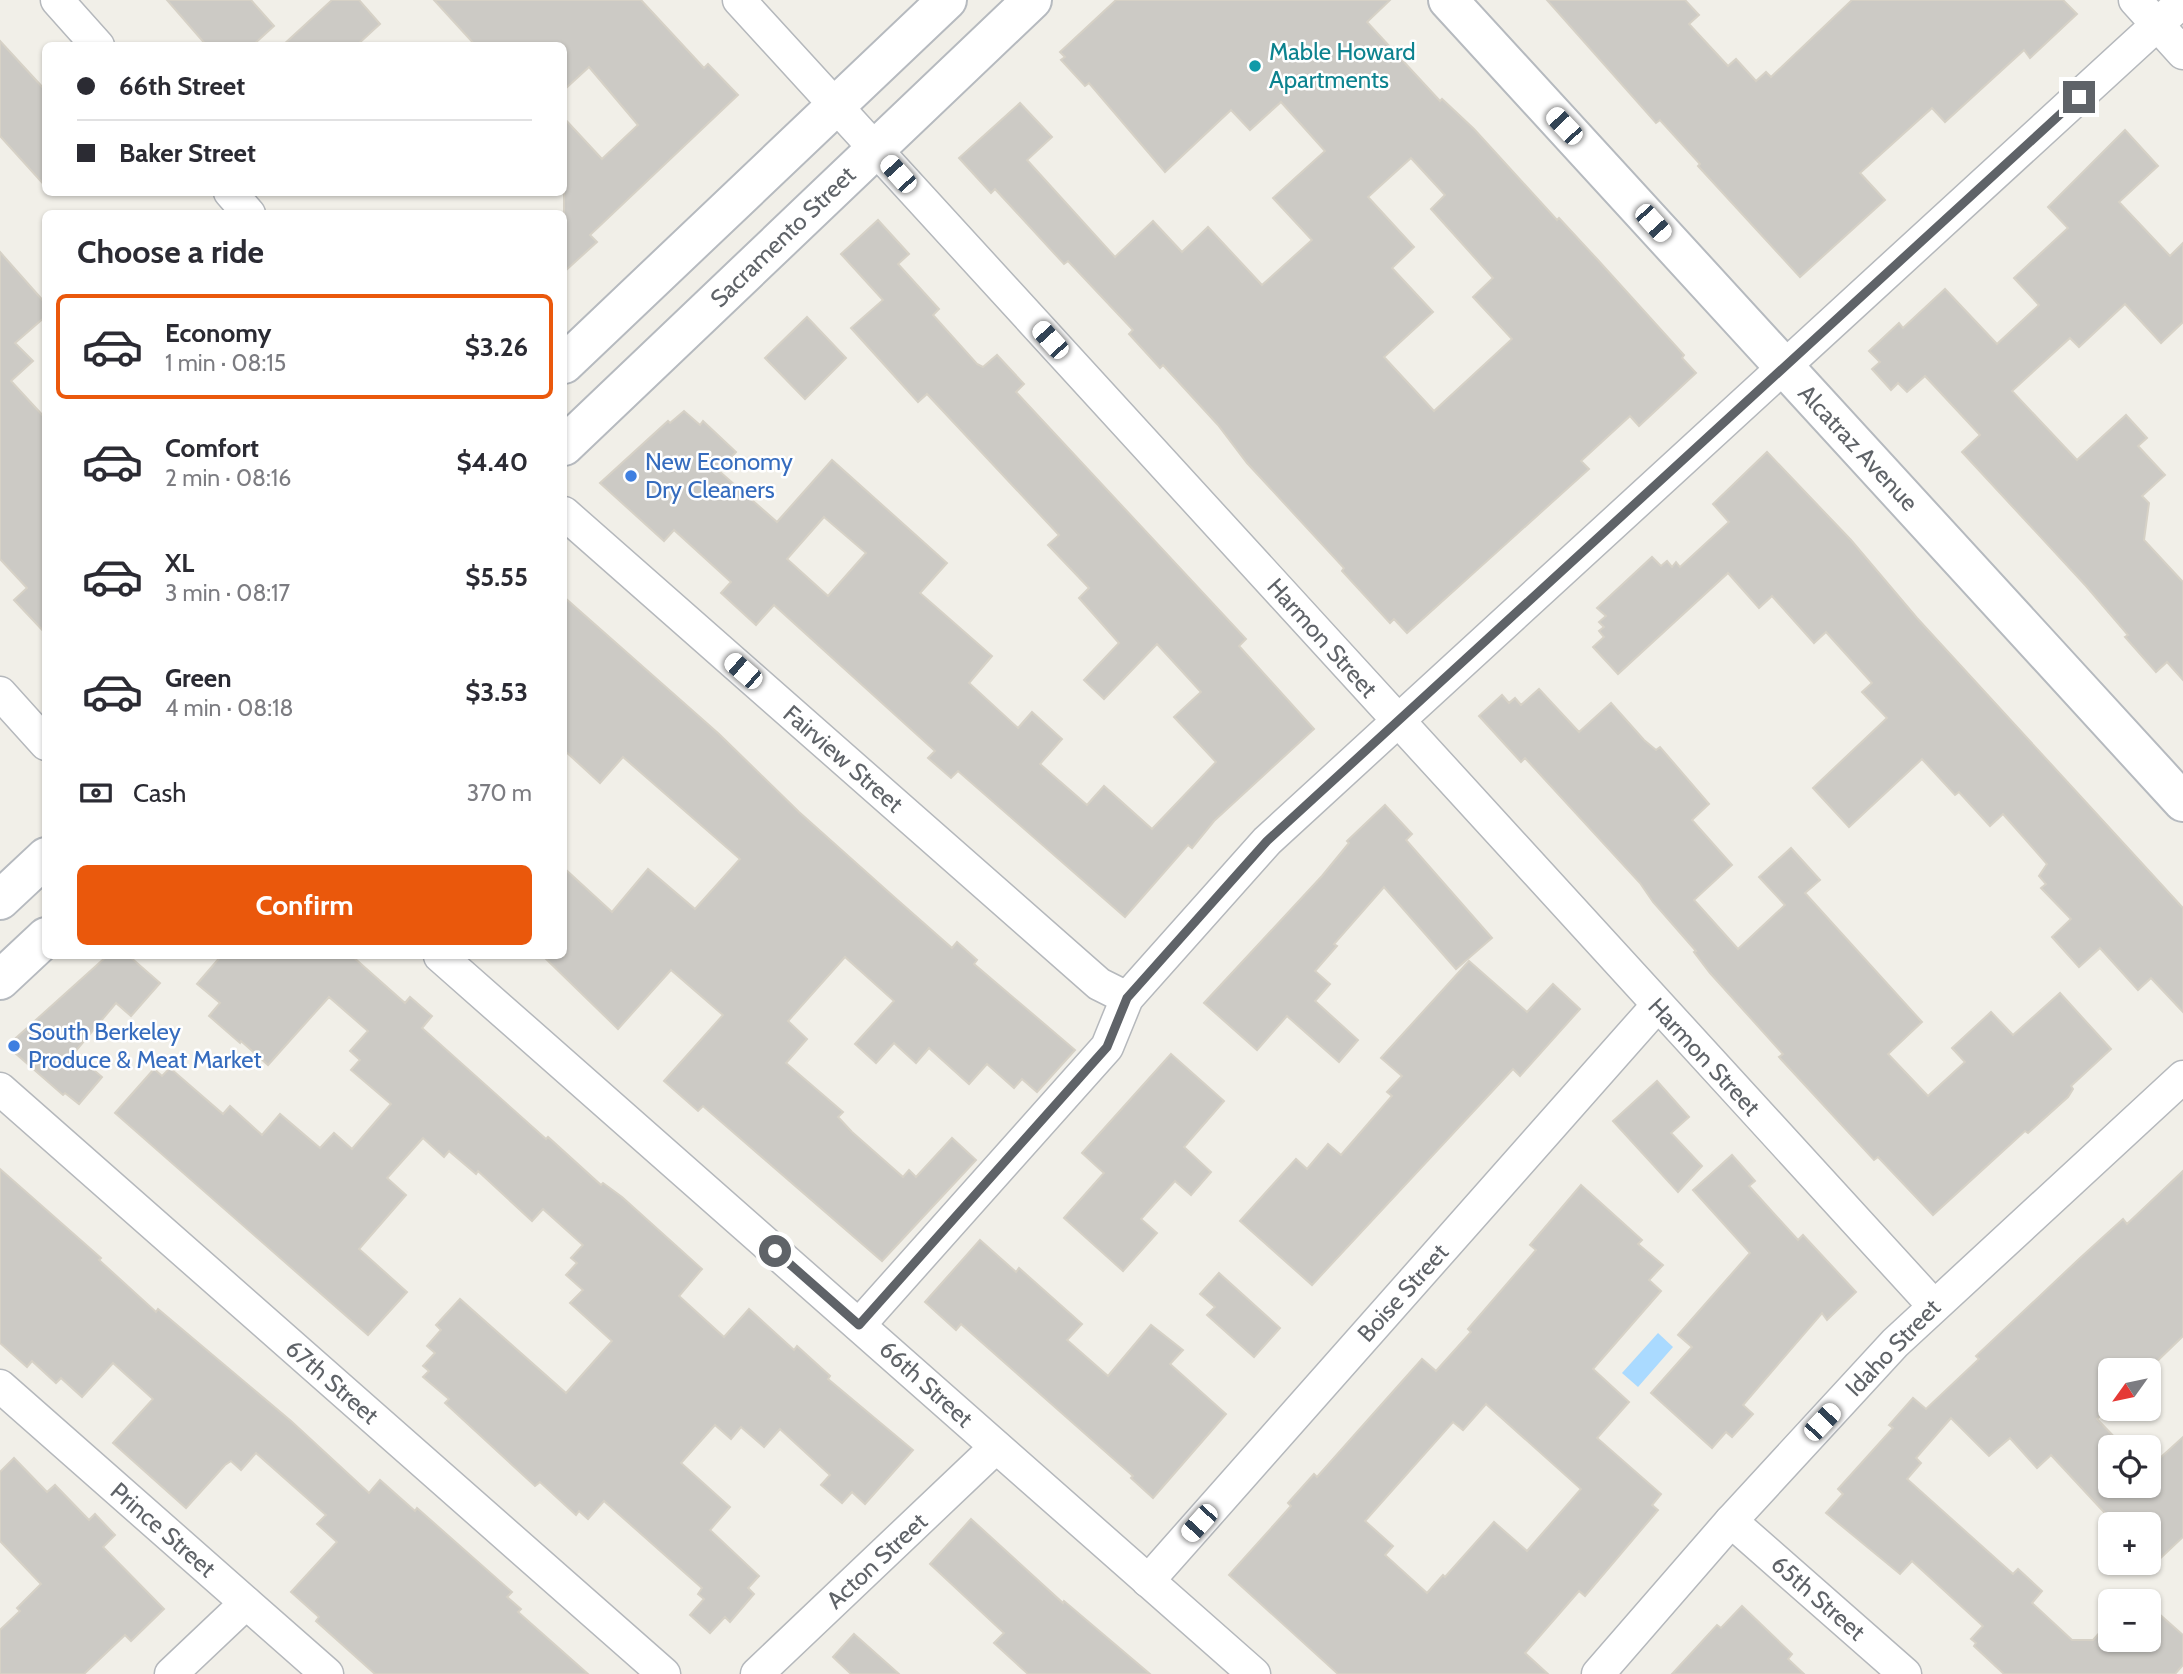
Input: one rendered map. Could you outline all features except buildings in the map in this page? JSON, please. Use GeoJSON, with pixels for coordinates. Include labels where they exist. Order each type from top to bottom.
{"type":"FeatureCollection","features":[{"type":"Feature","properties":{"kind":"street"},"geometry":{"type":"LineString","coordinates":[[57,0],[94,42]]}},
{"type":"Feature","properties":{"kind":"street","name":"Harmon Street"},"geometry":{"type":"LineString","coordinates":[[740,0],[1934,1306]]}},
{"type":"Feature","properties":{"kind":"street"},"geometry":{"type":"LineString","coordinates":[[567,361],[947,0]]}},
{"type":"Feature","properties":{"kind":"street","name":"Sacramento Street"},"geometry":{"type":"LineString","coordinates":[[567,443],[1032,0]]}},
{"type":"Feature","properties":{"kind":"street","name":"Alcatraz Avenue"},"geometry":{"type":"LineString","coordinates":[[1448,0],[2183,802]]}},
{"type":"Feature","properties":{"kind":"street"},"geometry":{"type":"LineString","coordinates":[[2135,0],[2183,53]]}},
{"type":"Feature","properties":{"kind":"street"},"geometry":{"type":"LineString","coordinates":[[859,1325],[1107,1047],[1127,998],[1267,841],[2183,1]]}},
{"type":"Feature","properties":{"kind":"street"},"geometry":{"type":"LineString","coordinates":[[233,196],[246,210]]}},
{"type":"Feature","properties":{"kind":"street","name":"Fairview Street"},"geometry":{"type":"LineString","coordinates":[[567,516],[1099,984],[1127,998]]}},
{"type":"Feature","properties":{"kind":"street"},"geometry":{"type":"LineString","coordinates":[[0,693],[42,740]]}},
{"type":"Feature","properties":{"kind":"street"},"geometry":{"type":"LineString","coordinates":[[0,900],[42,861]]}},
{"type":"Feature","properties":{"kind":"street"},"geometry":{"type":"LineString","coordinates":[[0,980],[42,941]]}},
{"type":"Feature","properties":{"kind":"street","name":"66th Street"},"geometry":{"type":"LineString","coordinates":[[443,959],[1254,1674]]}},
{"type":"Feature","properties":{"kind":"street","name":"Boise Street"},"geometry":{"type":"LineString","coordinates":[[1148,1581],[1657,1006]]}},
{"type":"Feature","properties":{"kind":"street","name":"Idaho Street"},"geometry":{"type":"LineString","coordinates":[[1598,1674],[1731,1521],[1895,1343],[2183,1077]]}},
{"type":"Feature","properties":{"kind":"street","name":"67th Street"},"geometry":{"type":"LineString","coordinates":[[0,1089],[664,1674]]}},
{"type":"Feature","properties":{"kind":"street","name":"Prince Street"},"geometry":{"type":"LineString","coordinates":[[0,1387],[327,1674]]}},
{"type":"Feature","properties":{"kind":"street","name":"Acton Street"},"geometry":{"type":"LineString","coordinates":[[757,1674],[996,1447]]}},
{"type":"Feature","properties":{"kind":"street","name":"65th Street"},"geometry":{"type":"LineString","coordinates":[[1731,1521],[1905,1674]]}},
{"type":"Feature","properties":{"kind":"street"},"geometry":{"type":"LineString","coordinates":[[171,1674],[246,1603]]}},
{"type":"Feature","properties":{"kind":"water"},"geometry":{"type":"Polygon","coordinates":[[[1658,1333],[1673,1347],[1638,1387],[1622,1373],[1658,1333]]]}},
{"type":"Feature","properties":{"kind":"place","name":"Mable Howard Apartments"},"geometry":{"type":"Point","coordinates":[1255,66]}},
{"type":"Feature","properties":{"kind":"place","name":"New Economy Dry Cleaners"},"geometry":{"type":"Point","coordinates":[631,476]}},
{"type":"Feature","properties":{"kind":"place","name":"South Berkeley Produce & Meat Market"},"geometry":{"type":"Point","coordinates":[14,1046]}},
{"type":"Feature","properties":{"kind":"route"},"geometry":{"type":"LineString","coordinates":[[775,1251],[859,1325],[1107,1047],[1127,998],[1267,841],[2079,97]]}}]}
